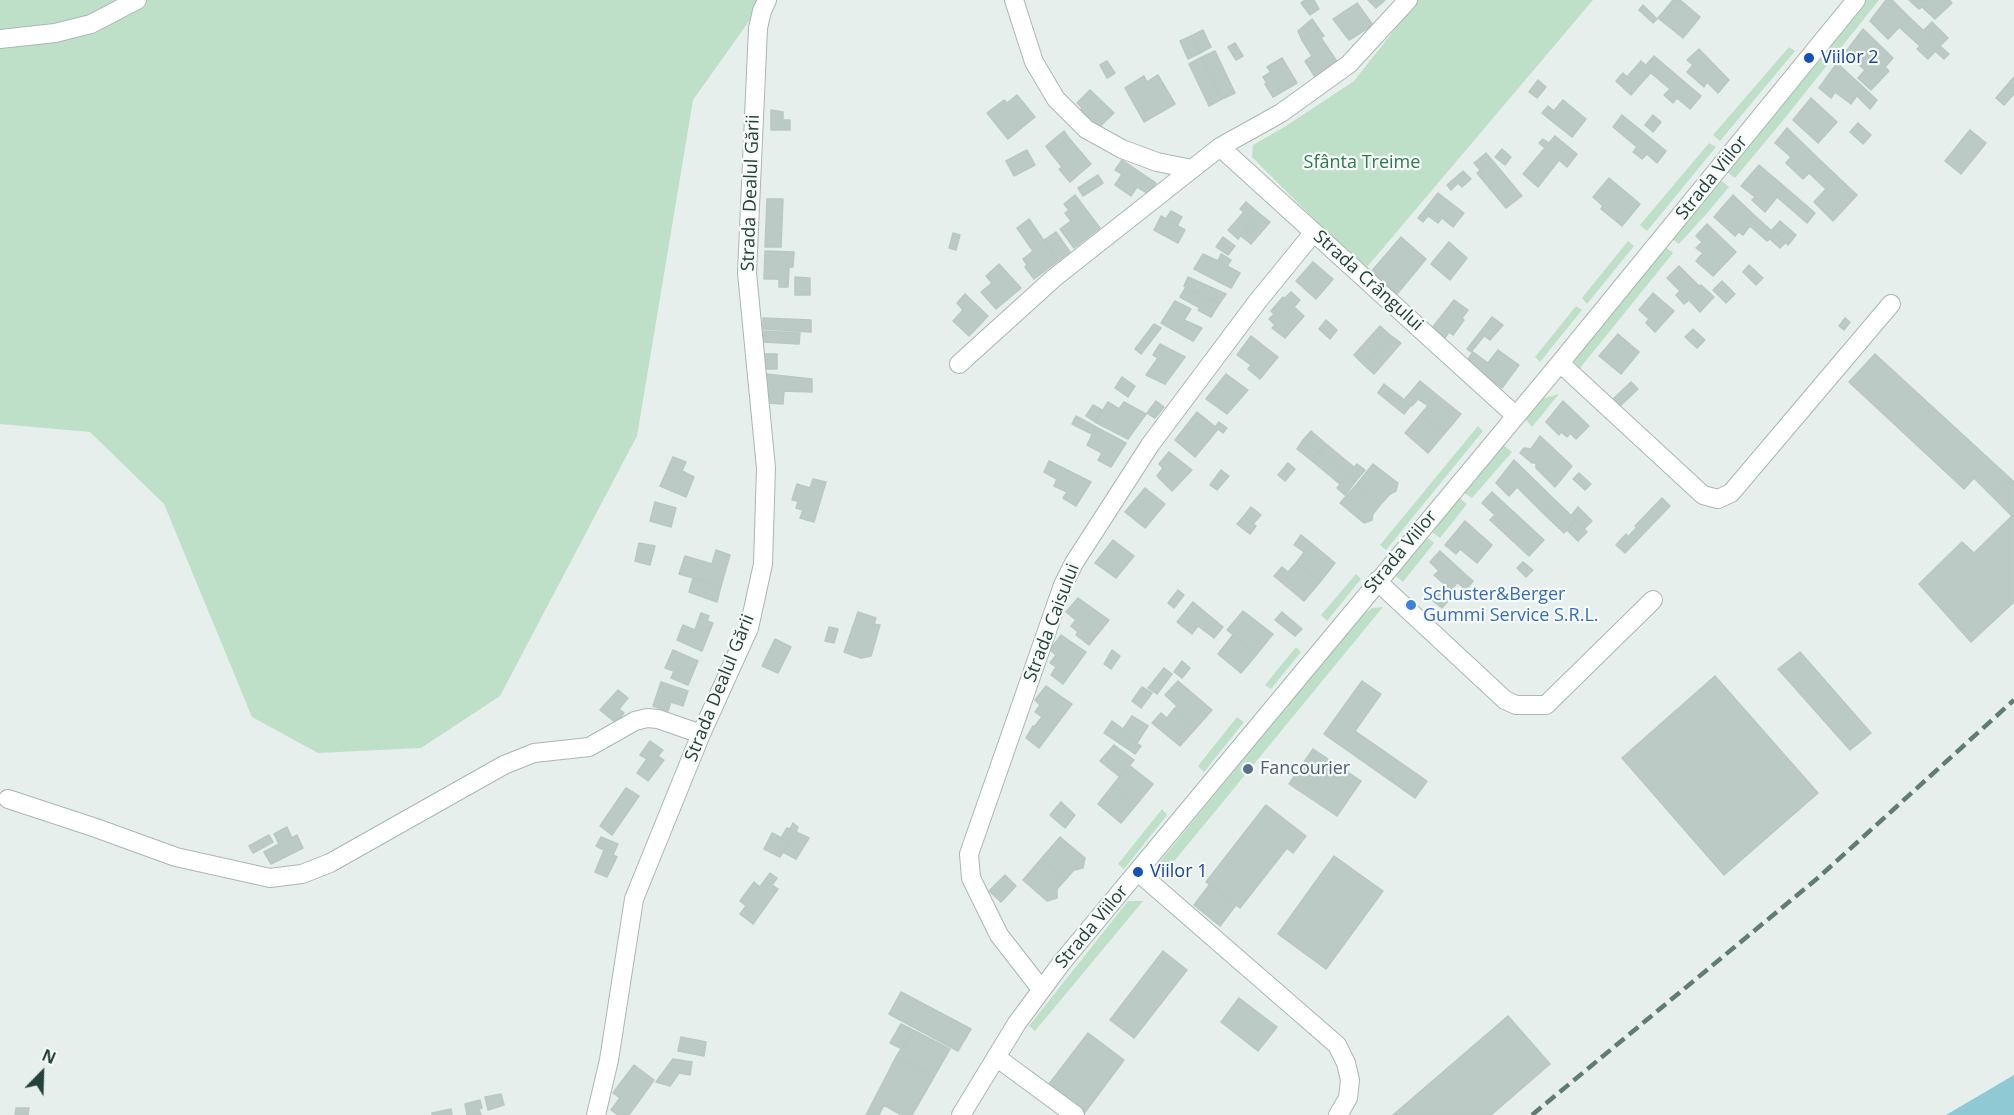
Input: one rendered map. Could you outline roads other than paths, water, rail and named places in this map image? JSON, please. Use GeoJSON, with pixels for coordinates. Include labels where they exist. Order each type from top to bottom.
{"type":"FeatureCollection","features":[{"type":"Feature","properties":{"kind":"street"},"geometry":{"type":"LineString","coordinates":[[0,39],[55,33],[91,24],[137,0]]}},
{"type":"Feature","properties":{"kind":"street","name":"Strada Dealul Gării"},"geometry":{"type":"LineString","coordinates":[[596,1115],[609,1060],[634,899],[701,735],[749,628],[763,564],[766,468],[747,273],[759,28],[767,0]]}},
{"type":"Feature","properties":{"kind":"street"},"geometry":{"type":"LineString","coordinates":[[1014,0],[1034,62],[1056,99],[1086,129],[1122,149],[1158,162],[1192,169]]}},
{"type":"Feature","properties":{"kind":"street"},"geometry":{"type":"LineString","coordinates":[[959,364],[1054,278],[1220,147],[1281,113],[1348,64],[1408,0]]}},
{"type":"Feature","properties":{"kind":"street","name":"Strada Viilor"},"geometry":{"type":"LineString","coordinates":[[961,1115],[1041,989],[1560,363],[1856,0]]}},
{"type":"Feature","properties":{"kind":"street","name":"Strada Crângului"},"geometry":{"type":"LineString","coordinates":[[1220,147],[1516,416]]}},
{"type":"Feature","properties":{"kind":"street","name":"Strada Caisului"},"geometry":{"type":"LineString","coordinates":[[1041,989],[999,935],[971,878],[969,854],[1063,585],[1074,562],[1150,445],[1257,302],[1314,232]]}},
{"type":"Feature","properties":{"kind":"street"},"geometry":{"type":"LineString","coordinates":[[1560,363],[1703,495],[1718,500],[1731,493],[1891,304]]}},
{"type":"Feature","properties":{"kind":"street"},"geometry":{"type":"LineString","coordinates":[[1377,581],[1505,700],[1516,705],[1546,705],[1653,600]]}},
{"type":"Feature","properties":{"kind":"street"},"geometry":{"type":"LineString","coordinates":[[8,799],[176,857],[270,878],[302,874],[330,863],[504,765],[534,753],[589,747],[635,721],[647,718],[658,719],[701,735]]}},
{"type":"Feature","properties":{"kind":"street"},"geometry":{"type":"LineString","coordinates":[[1137,872],[1337,1045],[1346,1063],[1350,1080],[1348,1098],[1338,1115]]}},
{"type":"Feature","properties":{"kind":"street"},"geometry":{"type":"LineString","coordinates":[[996,1057],[1075,1115]]}},
{"type":"Feature","properties":{"kind":"water"},"geometry":{"type":"Polygon","coordinates":[[[2014,1075],[2014,1115],[1946,1115],[2014,1075]]]}},
{"type":"Feature","properties":{"kind":"railway"},"geometry":{"type":"LineString","coordinates":[[1532,1115],[1819,877],[2014,700]]}},
{"type":"Feature","properties":{"kind":"place","name":"Viilor 2"},"geometry":{"type":"Point","coordinates":[1809,58]}},
{"type":"Feature","properties":{"kind":"place","name":"Schuster&Berger Gummi Service S.R.L."},"geometry":{"type":"Point","coordinates":[1411,605]}},
{"type":"Feature","properties":{"kind":"place","name":"Fancourier"},"geometry":{"type":"Point","coordinates":[1248,769]}},
{"type":"Feature","properties":{"kind":"place","name":"Viilor 1"},"geometry":{"type":"Point","coordinates":[1138,872]}},
{"type":"Feature","properties":{"kind":"park label","name":"Sfânta Treime"},"geometry":{"type":"Point","coordinates":[1362,163]}}]}
